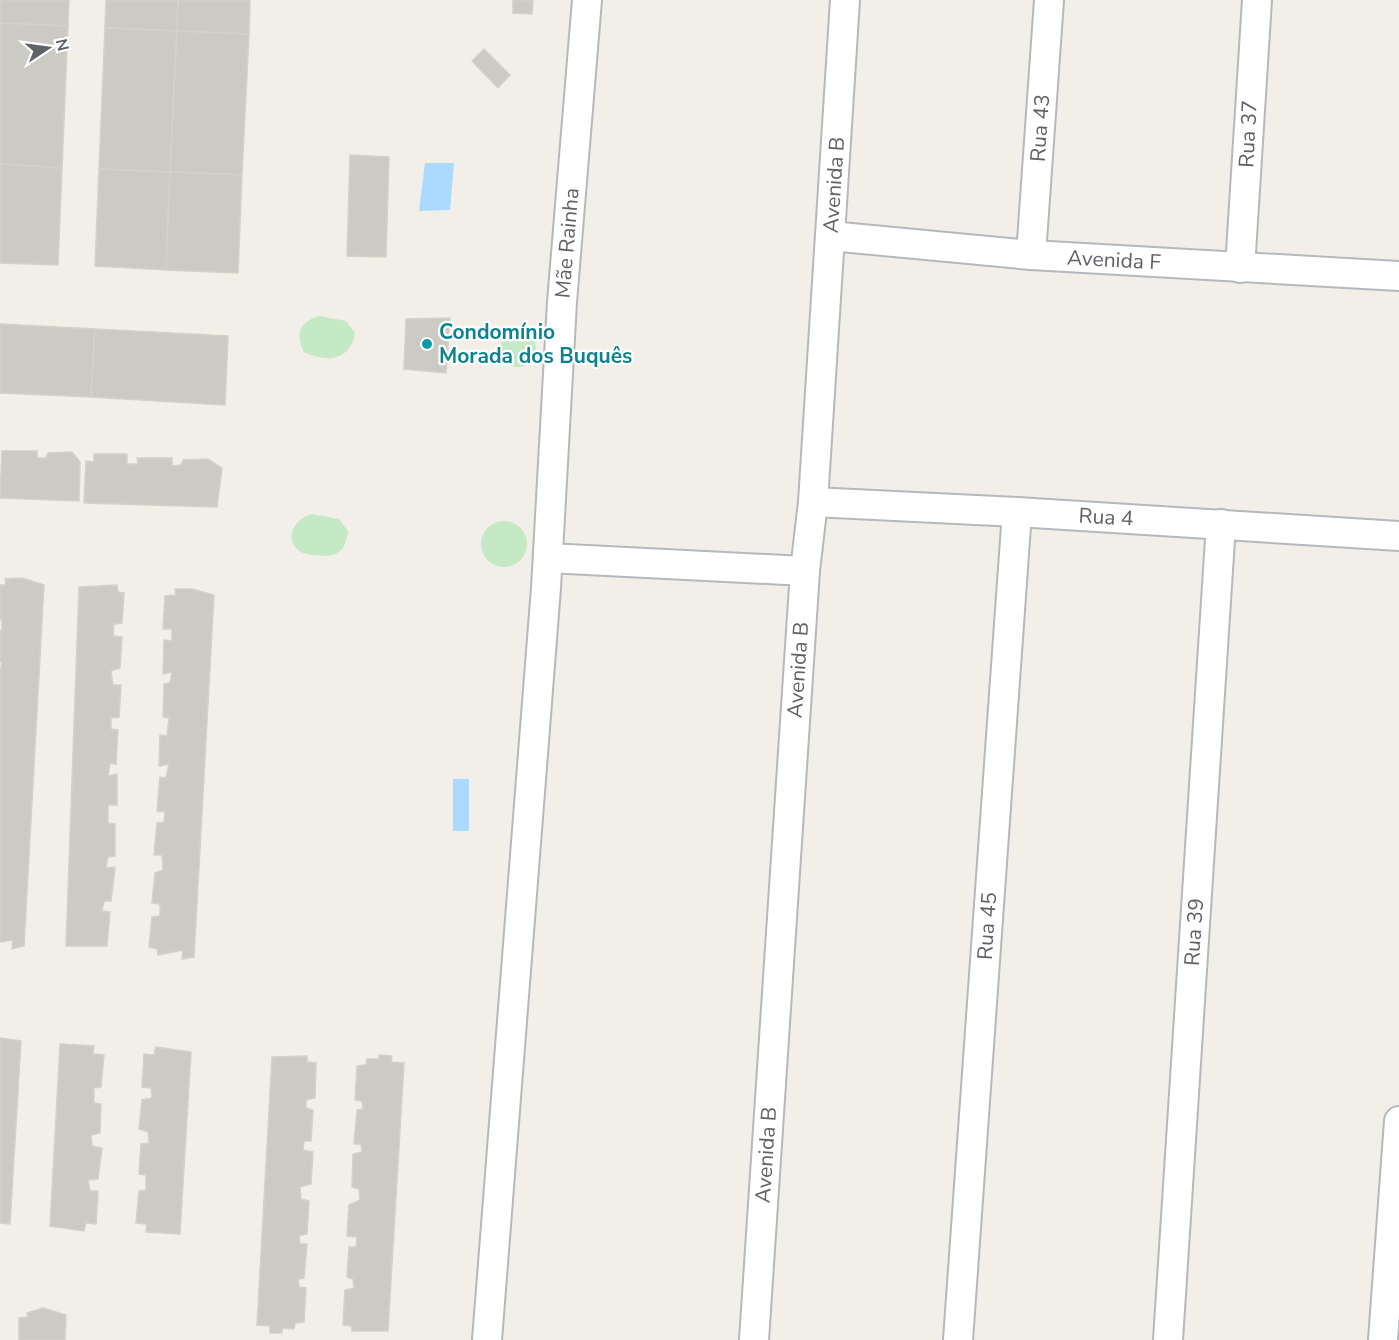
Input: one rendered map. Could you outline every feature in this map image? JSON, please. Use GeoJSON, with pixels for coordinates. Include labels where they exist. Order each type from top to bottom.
{"type":"FeatureCollection","features":[{"type":"Feature","properties":{"kind":"street","name":"Mãe Rainha"},"geometry":{"type":"LineString","coordinates":[[487,1340],[548,558],[562,302],[587,0]]}},
{"type":"Feature","properties":{"kind":"street","name":"Avenida B"},"geometry":{"type":"LineString","coordinates":[[754,1340],[805,571],[813,502],[845,0]]}},
{"type":"Feature","properties":{"kind":"street","name":"Rua 43"},"geometry":{"type":"LineString","coordinates":[[1031,255],[1049,0]]}},
{"type":"Feature","properties":{"kind":"street","name":"Rua 37"},"geometry":{"type":"LineString","coordinates":[[1240,268],[1257,0]]}},
{"type":"Feature","properties":{"kind":"street","name":"Avenida F"},"geometry":{"type":"LineString","coordinates":[[830,236],[1031,255],[1399,276]]}},
{"type":"Feature","properties":{"kind":"street","name":"Rua 4"},"geometry":{"type":"LineString","coordinates":[[813,502],[1017,512],[1399,536]]}},
{"type":"Feature","properties":{"kind":"street","name":"Rua 45"},"geometry":{"type":"LineString","coordinates":[[958,1340],[1017,512]]}},
{"type":"Feature","properties":{"kind":"street","name":"Rua 39"},"geometry":{"type":"LineString","coordinates":[[1168,1340],[1221,524]]}},
{"type":"Feature","properties":{"kind":"street"},"geometry":{"type":"LineString","coordinates":[[548,558],[805,571]]}},
{"type":"Feature","properties":{"kind":"street"},"geometry":{"type":"LineString","coordinates":[[1383,1340],[1399,1121]]}},
{"type":"Feature","properties":{"kind":"green space"},"geometry":{"type":"Polygon","coordinates":[[[319,316],[346,321],[355,333],[348,349],[343,354],[321,358],[304,352],[300,340],[303,325],[319,316]]]}},
{"type":"Feature","properties":{"kind":"green space"},"geometry":{"type":"Polygon","coordinates":[[[518,331],[531,336],[536,349],[531,362],[518,367],[505,362],[500,349],[505,336],[518,331]]]}},
{"type":"Feature","properties":{"kind":"green space"},"geometry":{"type":"Polygon","coordinates":[[[312,514],[339,519],[348,531],[345,544],[339,552],[323,556],[309,554],[298,550],[294,545],[292,534],[294,528],[301,519],[312,514]]]}},
{"type":"Feature","properties":{"kind":"green space"},"geometry":{"type":"Polygon","coordinates":[[[504,521],[520,528],[527,544],[520,560],[504,567],[488,560],[481,544],[488,528],[504,521]]]}},
{"type":"Feature","properties":{"kind":"water"},"geometry":{"type":"Polygon","coordinates":[[[425,163],[454,163],[450,210],[419,211],[425,163]]]}},
{"type":"Feature","properties":{"kind":"water"},"geometry":{"type":"Polygon","coordinates":[[[453,779],[469,779],[469,831],[453,831],[453,779]]]}},
{"type":"Feature","properties":{"kind":"building"},"geometry":{"type":"Polygon","coordinates":[[[0,0],[69,0],[68,26],[0,23],[0,0]]]}},
{"type":"Feature","properties":{"kind":"building"},"geometry":{"type":"Polygon","coordinates":[[[106,0],[178,0],[177,31],[105,28],[106,0]]]}},
{"type":"Feature","properties":{"kind":"building"},"geometry":{"type":"Polygon","coordinates":[[[178,0],[250,0],[249,34],[177,31],[178,0]]]}},
{"type":"Feature","properties":{"kind":"building"},"geometry":{"type":"Polygon","coordinates":[[[513,0],[533,0],[532,14],[513,13],[513,0]]]}},
{"type":"Feature","properties":{"kind":"building"},"geometry":{"type":"Polygon","coordinates":[[[0,23],[68,26],[62,168],[0,164],[0,23]]]}},
{"type":"Feature","properties":{"kind":"building"},"geometry":{"type":"Polygon","coordinates":[[[105,28],[177,31],[170,172],[99,169],[105,28]]]}},
{"type":"Feature","properties":{"kind":"building"},"geometry":{"type":"Polygon","coordinates":[[[177,31],[249,34],[242,175],[170,172],[177,31]]]}},
{"type":"Feature","properties":{"kind":"building"},"geometry":{"type":"Polygon","coordinates":[[[484,49],[510,75],[498,88],[472,61],[484,49]]]}},
{"type":"Feature","properties":{"kind":"building"},"geometry":{"type":"Polygon","coordinates":[[[350,155],[389,157],[386,257],[347,256],[350,155]]]}},
{"type":"Feature","properties":{"kind":"building"},"geometry":{"type":"Polygon","coordinates":[[[0,164],[62,168],[58,265],[0,263],[0,164]]]}},
{"type":"Feature","properties":{"kind":"building"},"geometry":{"type":"Polygon","coordinates":[[[99,169],[170,172],[166,270],[95,266],[99,169]]]}},
{"type":"Feature","properties":{"kind":"building"},"geometry":{"type":"Polygon","coordinates":[[[170,172],[242,175],[238,273],[166,270],[170,172]]]}},
{"type":"Feature","properties":{"kind":"building","name":"Condomínio Morada dos Buquês"},"geometry":{"type":"Polygon","coordinates":[[[450,318],[446,373],[404,369],[406,319],[450,318]]]}},
{"type":"Feature","properties":{"kind":"building"},"geometry":{"type":"Polygon","coordinates":[[[0,324],[95,329],[91,397],[0,393],[0,324]]]}},
{"type":"Feature","properties":{"kind":"building"},"geometry":{"type":"Polygon","coordinates":[[[95,329],[228,336],[225,405],[91,397],[95,329]]]}},
{"type":"Feature","properties":{"kind":"building"},"geometry":{"type":"Polygon","coordinates":[[[2,451],[37,451],[37,458],[46,458],[48,453],[72,452],[80,462],[79,501],[0,498],[2,451]]]}},
{"type":"Feature","properties":{"kind":"building"},"geometry":{"type":"Polygon","coordinates":[[[94,454],[127,454],[127,464],[138,464],[137,458],[172,458],[172,466],[181,465],[183,460],[208,459],[222,468],[217,507],[84,503],[86,461],[94,462],[94,454]]]}},
{"type":"Feature","properties":{"kind":"building"},"geometry":{"type":"Polygon","coordinates":[[[22,578],[44,585],[24,946],[12,949],[13,940],[0,942],[0,673],[2,662],[0,662],[0,630],[2,631],[2,619],[0,619],[0,585],[6,585],[5,579],[22,578]]]}},
{"type":"Feature","properties":{"kind":"building"},"geometry":{"type":"Polygon","coordinates":[[[117,585],[118,592],[124,593],[122,623],[114,624],[113,636],[122,637],[120,668],[111,671],[113,685],[121,685],[119,717],[111,718],[111,729],[118,730],[116,764],[110,763],[108,776],[117,774],[117,805],[108,805],[108,823],[115,824],[115,856],[108,857],[106,868],[115,867],[111,901],[104,901],[102,911],[110,912],[107,946],[66,946],[79,587],[117,585]]]}},
{"type":"Feature","properties":{"kind":"building"},"geometry":{"type":"Polygon","coordinates":[[[175,589],[192,589],[214,595],[194,957],[182,959],[183,950],[158,955],[157,949],[149,947],[152,917],[160,916],[160,904],[152,903],[155,873],[163,870],[162,855],[154,855],[157,823],[164,822],[165,812],[157,811],[160,777],[166,778],[169,764],[159,766],[160,735],[167,736],[169,718],[163,717],[164,684],[170,683],[172,672],[163,674],[164,640],[172,641],[172,629],[163,629],[165,596],[176,595],[175,589]]]}},
{"type":"Feature","properties":{"kind":"building"},"geometry":{"type":"Polygon","coordinates":[[[0,1038],[21,1041],[10,1224],[0,1223],[0,1038]]]}},
{"type":"Feature","properties":{"kind":"building"},"geometry":{"type":"Polygon","coordinates":[[[60,1044],[94,1046],[93,1054],[104,1055],[101,1087],[94,1088],[94,1103],[101,1104],[100,1133],[91,1135],[92,1146],[102,1148],[98,1179],[88,1180],[90,1191],[98,1191],[96,1224],[86,1223],[84,1231],[50,1226],[60,1044]]]}},
{"type":"Feature","properties":{"kind":"building"},"geometry":{"type":"Polygon","coordinates":[[[156,1047],[191,1052],[180,1234],[146,1232],[147,1224],[136,1223],[139,1191],[146,1190],[146,1175],[139,1174],[141,1144],[149,1143],[148,1132],[139,1129],[142,1100],[152,1098],[151,1088],[142,1087],[144,1054],[154,1055],[156,1047]]]}},
{"type":"Feature","properties":{"kind":"building"},"geometry":{"type":"Polygon","coordinates":[[[379,1055],[392,1056],[391,1062],[404,1063],[388,1331],[352,1331],[352,1326],[343,1325],[345,1290],[354,1288],[353,1279],[347,1277],[349,1247],[356,1247],[357,1237],[347,1236],[349,1205],[360,1200],[359,1189],[352,1187],[353,1154],[362,1152],[361,1144],[354,1144],[357,1110],[363,1109],[362,1101],[355,1100],[357,1066],[366,1065],[367,1059],[379,1059],[379,1055]]]}},
{"type":"Feature","properties":{"kind":"building"},"geometry":{"type":"Polygon","coordinates":[[[307,1056],[307,1062],[316,1063],[315,1098],[306,1100],[306,1108],[313,1110],[311,1141],[304,1141],[303,1150],[313,1152],[311,1184],[300,1187],[301,1199],[309,1201],[307,1234],[299,1236],[300,1244],[307,1244],[304,1278],[298,1279],[299,1287],[306,1288],[304,1322],[295,1323],[294,1329],[282,1328],[282,1333],[270,1333],[270,1326],[257,1325],[272,1057],[307,1056]]]}},
{"type":"Feature","properties":{"kind":"building"},"geometry":{"type":"Polygon","coordinates":[[[43,1308],[66,1315],[65,1340],[19,1340],[19,1318],[28,1317],[27,1313],[43,1308]]]}},
{"type":"Feature","properties":{"kind":"place","name":"Condomínio Morada dos Buquês"},"geometry":{"type":"Point","coordinates":[427,344]}}]}
